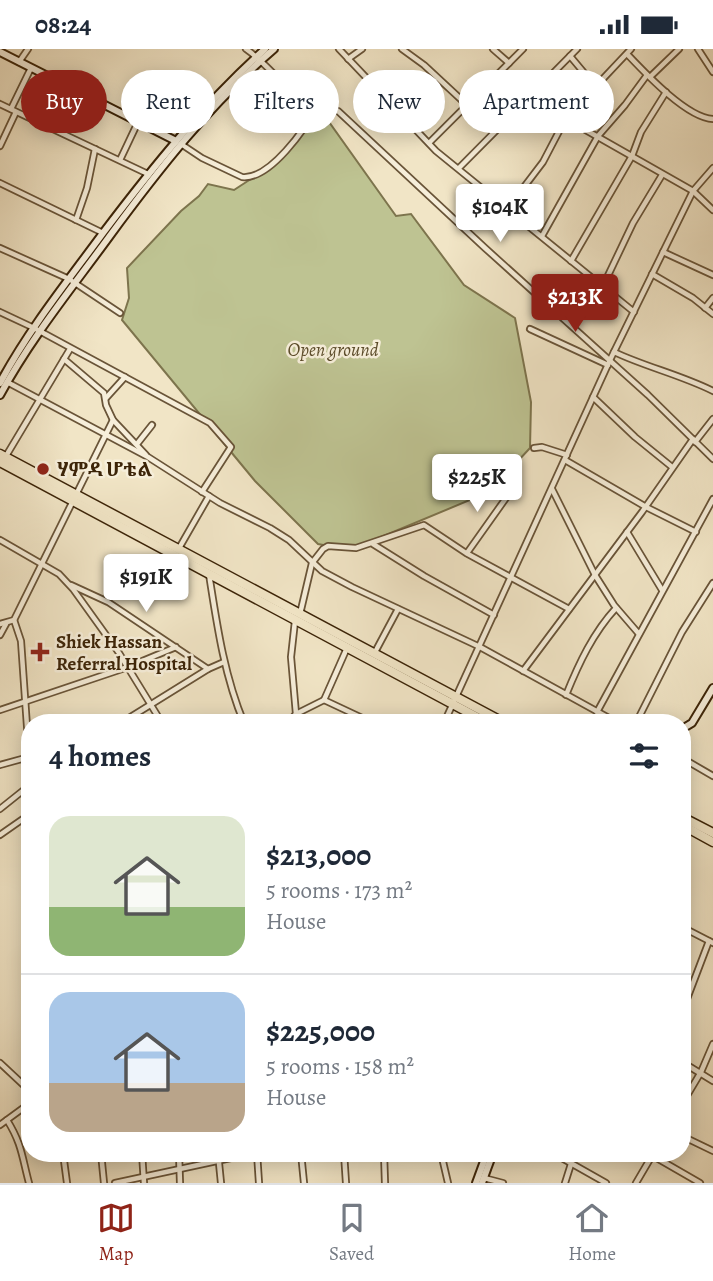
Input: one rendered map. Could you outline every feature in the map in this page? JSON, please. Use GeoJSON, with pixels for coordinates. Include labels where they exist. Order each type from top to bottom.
{"type":"FeatureCollection","features":[{"type":"Feature","properties":{"kind":"highway"},"geometry":{"type":"LineString","coordinates":[[2,458],[298,618],[374,655],[475,714]]}},
{"type":"Feature","properties":{"kind":"highway"},"geometry":{"type":"LineString","coordinates":[[74,498],[178,550],[208,570]]}},
{"type":"Feature","properties":{"kind":"highway"},"geometry":{"type":"LineString","coordinates":[[298,618],[347,648],[485,714]]}},
{"type":"Feature","properties":{"kind":"highway"},"geometry":{"type":"LineString","coordinates":[[691,822],[713,833]]}},
{"type":"Feature","properties":{"kind":"highway"},"geometry":{"type":"LineString","coordinates":[[691,830],[713,842]]}},
{"type":"Feature","properties":{"kind":"main road"},"geometry":{"type":"LineString","coordinates":[[0,395],[4,382],[37,329],[103,233],[148,174],[265,49]]}},
{"type":"Feature","properties":{"kind":"main road"},"geometry":{"type":"LineString","coordinates":[[259,58],[274,49]]}},
{"type":"Feature","properties":{"kind":"main road"},"geometry":{"type":"LineString","coordinates":[[0,52],[121,113]]}},
{"type":"Feature","properties":{"kind":"main road"},"geometry":{"type":"LineString","coordinates":[[161,133],[178,142]]}},
{"type":"Feature","properties":{"kind":"main road"},"geometry":{"type":"LineString","coordinates":[[71,281],[178,142]]}},
{"type":"Feature","properties":{"kind":"main road"},"geometry":{"type":"LineString","coordinates":[[691,724],[713,688]]}},
{"type":"Feature","properties":{"kind":"main road"},"geometry":{"type":"LineString","coordinates":[[476,1183],[484,1162]]}},
{"type":"Feature","properties":{"kind":"main road"},"geometry":{"type":"LineString","coordinates":[[482,1181],[489,1162]]}},
{"type":"Feature","properties":{"kind":"street"},"geometry":{"type":"LineString","coordinates":[[19,62],[28,49]]}},
{"type":"Feature","properties":{"kind":"street"},"geometry":{"type":"LineString","coordinates":[[246,49],[272,70]]}},
{"type":"Feature","properties":{"kind":"street"},"geometry":{"type":"LineString","coordinates":[[339,49],[429,143],[458,169],[634,312]]}},
{"type":"Feature","properties":{"kind":"street"},"geometry":{"type":"LineString","coordinates":[[348,59],[362,49]]}},
{"type":"Feature","properties":{"kind":"street"},"geometry":{"type":"LineString","coordinates":[[402,49],[459,98]]}},
{"type":"Feature","properties":{"kind":"street"},"geometry":{"type":"LineString","coordinates":[[493,49],[509,63]]}},
{"type":"Feature","properties":{"kind":"street"},"geometry":{"type":"LineString","coordinates":[[502,70],[523,49]]}},
{"type":"Feature","properties":{"kind":"street"},"geometry":{"type":"LineString","coordinates":[[556,70],[577,49]]}},
{"type":"Feature","properties":{"kind":"street"},"geometry":{"type":"LineString","coordinates":[[611,70],[631,49]]}},
{"type":"Feature","properties":{"kind":"street"},"geometry":{"type":"LineString","coordinates":[[542,236],[597,136],[648,76],[679,49]]}},
{"type":"Feature","properties":{"kind":"street"},"geometry":{"type":"LineString","coordinates":[[698,49],[712,68]]}},
{"type":"Feature","properties":{"kind":"street"},"geometry":{"type":"LineString","coordinates":[[626,54],[676,101],[706,119],[713,119]]}},
{"type":"Feature","properties":{"kind":"street"},"geometry":{"type":"LineString","coordinates":[[570,56],[582,70]]}},
{"type":"Feature","properties":{"kind":"street"},"geometry":{"type":"LineString","coordinates":[[0,146],[31,68]]}},
{"type":"Feature","properties":{"kind":"street"},"geometry":{"type":"LineString","coordinates":[[571,261],[632,156],[641,132],[666,92]]}},
{"type":"Feature","properties":{"kind":"street"},"geometry":{"type":"LineString","coordinates":[[0,104],[148,174]]}},
{"type":"Feature","properties":{"kind":"street"},"geometry":{"type":"LineString","coordinates":[[339,112],[713,459]]}},
{"type":"Feature","properties":{"kind":"street"},"geometry":{"type":"LineString","coordinates":[[429,143],[459,113]]}},
{"type":"Feature","properties":{"kind":"street"},"geometry":{"type":"LineString","coordinates":[[120,160],[132,133]]}},
{"type":"Feature","properties":{"kind":"street"},"geometry":{"type":"LineString","coordinates":[[178,142],[202,158],[248,178],[280,158],[299,133]]}},
{"type":"Feature","properties":{"kind":"street"},"geometry":{"type":"LineString","coordinates":[[458,169],[493,133]]}},
{"type":"Feature","properties":{"kind":"street"},"geometry":{"type":"LineString","coordinates":[[508,208],[543,162],[558,133]]}},
{"type":"Feature","properties":{"kind":"street"},"geometry":{"type":"LineString","coordinates":[[592,133],[693,191],[713,210]]}},
{"type":"Feature","properties":{"kind":"street"},"geometry":{"type":"LineString","coordinates":[[76,220],[87,188],[95,149]]}},
{"type":"Feature","properties":{"kind":"street"},"geometry":{"type":"LineString","coordinates":[[448,714],[614,352],[693,191],[713,168]]}},
{"type":"Feature","properties":{"kind":"street"},"geometry":{"type":"LineString","coordinates":[[603,286],[633,223],[663,175]]}},
{"type":"Feature","properties":{"kind":"street"},"geometry":{"type":"LineString","coordinates":[[0,183],[103,233]]}},
{"type":"Feature","properties":{"kind":"street"},"geometry":{"type":"LineString","coordinates":[[0,247],[71,281],[120,313]]}},
{"type":"Feature","properties":{"kind":"street"},"geometry":{"type":"LineString","coordinates":[[663,252],[713,275]]}},
{"type":"Feature","properties":{"kind":"street"},"geometry":{"type":"LineString","coordinates":[[652,274],[713,314]]}},
{"type":"Feature","properties":{"kind":"street"},"geometry":{"type":"LineString","coordinates":[[705,308],[713,298]]}},
{"type":"Feature","properties":{"kind":"street"},"geometry":{"type":"LineString","coordinates":[[0,311],[210,423],[231,445],[202,492]]}},
{"type":"Feature","properties":{"kind":"street"},"geometry":{"type":"LineString","coordinates":[[530,329],[609,363]]}},
{"type":"Feature","properties":{"kind":"street"},"geometry":{"type":"LineString","coordinates":[[2,458],[41,400],[70,348]]}},
{"type":"Feature","properties":{"kind":"street"},"geometry":{"type":"LineString","coordinates":[[614,352],[713,391]]}},
{"type":"Feature","properties":{"kind":"street"},"geometry":{"type":"LineString","coordinates":[[64,359],[94,383],[106,398],[106,405],[113,420],[148,457]]}},
{"type":"Feature","properties":{"kind":"street"},"geometry":{"type":"LineString","coordinates":[[106,398],[125,377]]}},
{"type":"Feature","properties":{"kind":"street"},"geometry":{"type":"LineString","coordinates":[[4,382],[148,457],[202,492],[289,540],[312,563],[352,587],[480,647],[601,714]]}},
{"type":"Feature","properties":{"kind":"street"},"geometry":{"type":"LineString","coordinates":[[593,397],[672,467]]}},
{"type":"Feature","properties":{"kind":"street"},"geometry":{"type":"LineString","coordinates":[[523,671],[646,507],[672,467],[713,419]]}},
{"type":"Feature","properties":{"kind":"street"},"geometry":{"type":"LineString","coordinates":[[0,635],[3,624],[14,619],[113,420]]}},
{"type":"Feature","properties":{"kind":"street"},"geometry":{"type":"LineString","coordinates":[[137,445],[152,425]]}},
{"type":"Feature","properties":{"kind":"street"},"geometry":{"type":"LineString","coordinates":[[534,448],[542,447],[566,457],[646,507],[696,532]]}},
{"type":"Feature","properties":{"kind":"street"},"geometry":{"type":"LineString","coordinates":[[552,489],[594,575],[616,608],[639,634]]}},
{"type":"Feature","properties":{"kind":"street"},"geometry":{"type":"LineString","coordinates":[[466,553],[510,491]]}},
{"type":"Feature","properties":{"kind":"street"},"geometry":{"type":"LineString","coordinates":[[178,550],[209,496]]}},
{"type":"Feature","properties":{"kind":"street"},"geometry":{"type":"LineString","coordinates":[[597,712],[713,499]]}},
{"type":"Feature","properties":{"kind":"street"},"geometry":{"type":"LineString","coordinates":[[294,714],[291,657],[298,618],[312,563],[328,546],[356,548],[424,525],[510,579],[569,610]]}},
{"type":"Feature","properties":{"kind":"street"},"geometry":{"type":"LineString","coordinates":[[627,532],[662,590]]}},
{"type":"Feature","properties":{"kind":"street"},"geometry":{"type":"LineString","coordinates":[[0,541],[59,574],[128,667],[157,714]]}},
{"type":"Feature","properties":{"kind":"street"},"geometry":{"type":"LineString","coordinates":[[373,544],[494,615]]}},
{"type":"Feature","properties":{"kind":"street"},"geometry":{"type":"LineString","coordinates":[[208,570],[224,662],[240,714]]}},
{"type":"Feature","properties":{"kind":"street"},"geometry":{"type":"LineString","coordinates":[[641,714],[682,632],[713,583]]}},
{"type":"Feature","properties":{"kind":"street"},"geometry":{"type":"LineString","coordinates":[[68,584],[108,602],[208,669]]}},
{"type":"Feature","properties":{"kind":"street"},"geometry":{"type":"LineString","coordinates":[[566,695],[576,668],[594,636],[616,608]]}},
{"type":"Feature","properties":{"kind":"street"},"geometry":{"type":"LineString","coordinates":[[374,655],[398,609]]}},
{"type":"Feature","properties":{"kind":"street"},"geometry":{"type":"LineString","coordinates":[[14,619],[21,641],[25,714]]}},
{"type":"Feature","properties":{"kind":"street"},"geometry":{"type":"LineString","coordinates":[[0,710],[128,667],[176,646]]}},
{"type":"Feature","properties":{"kind":"street"},"geometry":{"type":"LineString","coordinates":[[298,714],[324,700],[347,648]]}},
{"type":"Feature","properties":{"kind":"street"},"geometry":{"type":"LineString","coordinates":[[134,714],[224,662]]}},
{"type":"Feature","properties":{"kind":"street"},"geometry":{"type":"LineString","coordinates":[[324,700],[354,714]]}},
{"type":"Feature","properties":{"kind":"street"},"geometry":{"type":"LineString","coordinates":[[0,765],[21,759]]}},
{"type":"Feature","properties":{"kind":"street"},"geometry":{"type":"LineString","coordinates":[[691,763],[713,776]]}},
{"type":"Feature","properties":{"kind":"street"},"geometry":{"type":"LineString","coordinates":[[0,809],[21,792]]}},
{"type":"Feature","properties":{"kind":"street"},"geometry":{"type":"LineString","coordinates":[[0,835],[21,820]]}},
{"type":"Feature","properties":{"kind":"street"},"geometry":{"type":"LineString","coordinates":[[691,932],[711,942],[691,990]]}},
{"type":"Feature","properties":{"kind":"street"},"geometry":{"type":"LineString","coordinates":[[691,1089],[713,1045]]}},
{"type":"Feature","properties":{"kind":"street"},"geometry":{"type":"LineString","coordinates":[[0,1063],[21,1083]]}},
{"type":"Feature","properties":{"kind":"street"},"geometry":{"type":"LineString","coordinates":[[691,1067],[713,1080]]}},
{"type":"Feature","properties":{"kind":"street"},"geometry":{"type":"LineString","coordinates":[[0,1125],[21,1110]]}},
{"type":"Feature","properties":{"kind":"street"},"geometry":{"type":"LineString","coordinates":[[7,1120],[21,1147]]}},
{"type":"Feature","properties":{"kind":"street"},"geometry":{"type":"LineString","coordinates":[[691,1140],[713,1151]]}},
{"type":"Feature","properties":{"kind":"street"},"geometry":{"type":"LineString","coordinates":[[25,1162],[29,1183]]}},
{"type":"Feature","properties":{"kind":"street"},"geometry":{"type":"LineString","coordinates":[[64,1162],[67,1183]]}},
{"type":"Feature","properties":{"kind":"street"},"geometry":{"type":"LineString","coordinates":[[102,1162],[104,1183]]}},
{"type":"Feature","properties":{"kind":"street"},"geometry":{"type":"LineString","coordinates":[[143,1162],[144,1180]]}},
{"type":"Feature","properties":{"kind":"street"},"geometry":{"type":"LineString","coordinates":[[180,1162],[180,1183]]}},
{"type":"Feature","properties":{"kind":"street"},"geometry":{"type":"LineString","coordinates":[[114,1183],[144,1180],[214,1162]]}},
{"type":"Feature","properties":{"kind":"street"},"geometry":{"type":"LineString","coordinates":[[219,1162],[221,1183]]}},
{"type":"Feature","properties":{"kind":"street"},"geometry":{"type":"LineString","coordinates":[[257,1162],[259,1183]]}},
{"type":"Feature","properties":{"kind":"street"},"geometry":{"type":"LineString","coordinates":[[302,1162],[303,1183]]}},
{"type":"Feature","properties":{"kind":"street"},"geometry":{"type":"LineString","coordinates":[[345,1162],[346,1183]]}},
{"type":"Feature","properties":{"kind":"street"},"geometry":{"type":"LineString","coordinates":[[385,1162],[386,1183]]}},
{"type":"Feature","properties":{"kind":"street"},"geometry":{"type":"LineString","coordinates":[[443,1162],[447,1183]]}},
{"type":"Feature","properties":{"kind":"street"},"geometry":{"type":"LineString","coordinates":[[568,1162],[606,1183]]}},
{"type":"Feature","properties":{"kind":"street"},"geometry":{"type":"LineString","coordinates":[[636,1183],[647,1162]]}},
{"type":"Feature","properties":{"kind":"street"},"geometry":{"type":"LineString","coordinates":[[665,1162],[700,1183]]}},
{"type":"Feature","properties":{"kind":"street"},"geometry":{"type":"LineString","coordinates":[[565,1183],[571,1164]]}},
{"type":"Feature","properties":{"kind":"street"},"geometry":{"type":"LineString","coordinates":[[482,1181],[501,1183]]}},
{"type":"Feature","properties":{"kind":"green space","name":"Open ground"},"geometry":{"type":"Polygon","coordinates":[[[302,133],[337,133],[396,216],[411,214],[464,285],[515,318],[531,402],[530,448],[489,492],[350,550],[318,544],[255,481],[122,320],[129,298],[127,268],[181,211],[199,196],[208,184],[234,190],[280,160],[302,133]]]}},
{"type":"Feature","properties":{"kind":"place","name":"ሃምዳ ሆቴል"},"geometry":{"type":"Point","coordinates":[43,469]}},
{"type":"Feature","properties":{"kind":"place","name":"Shiek Hassan Referral Hospital"},"geometry":{"type":"Point","coordinates":[40,652]}}]}
